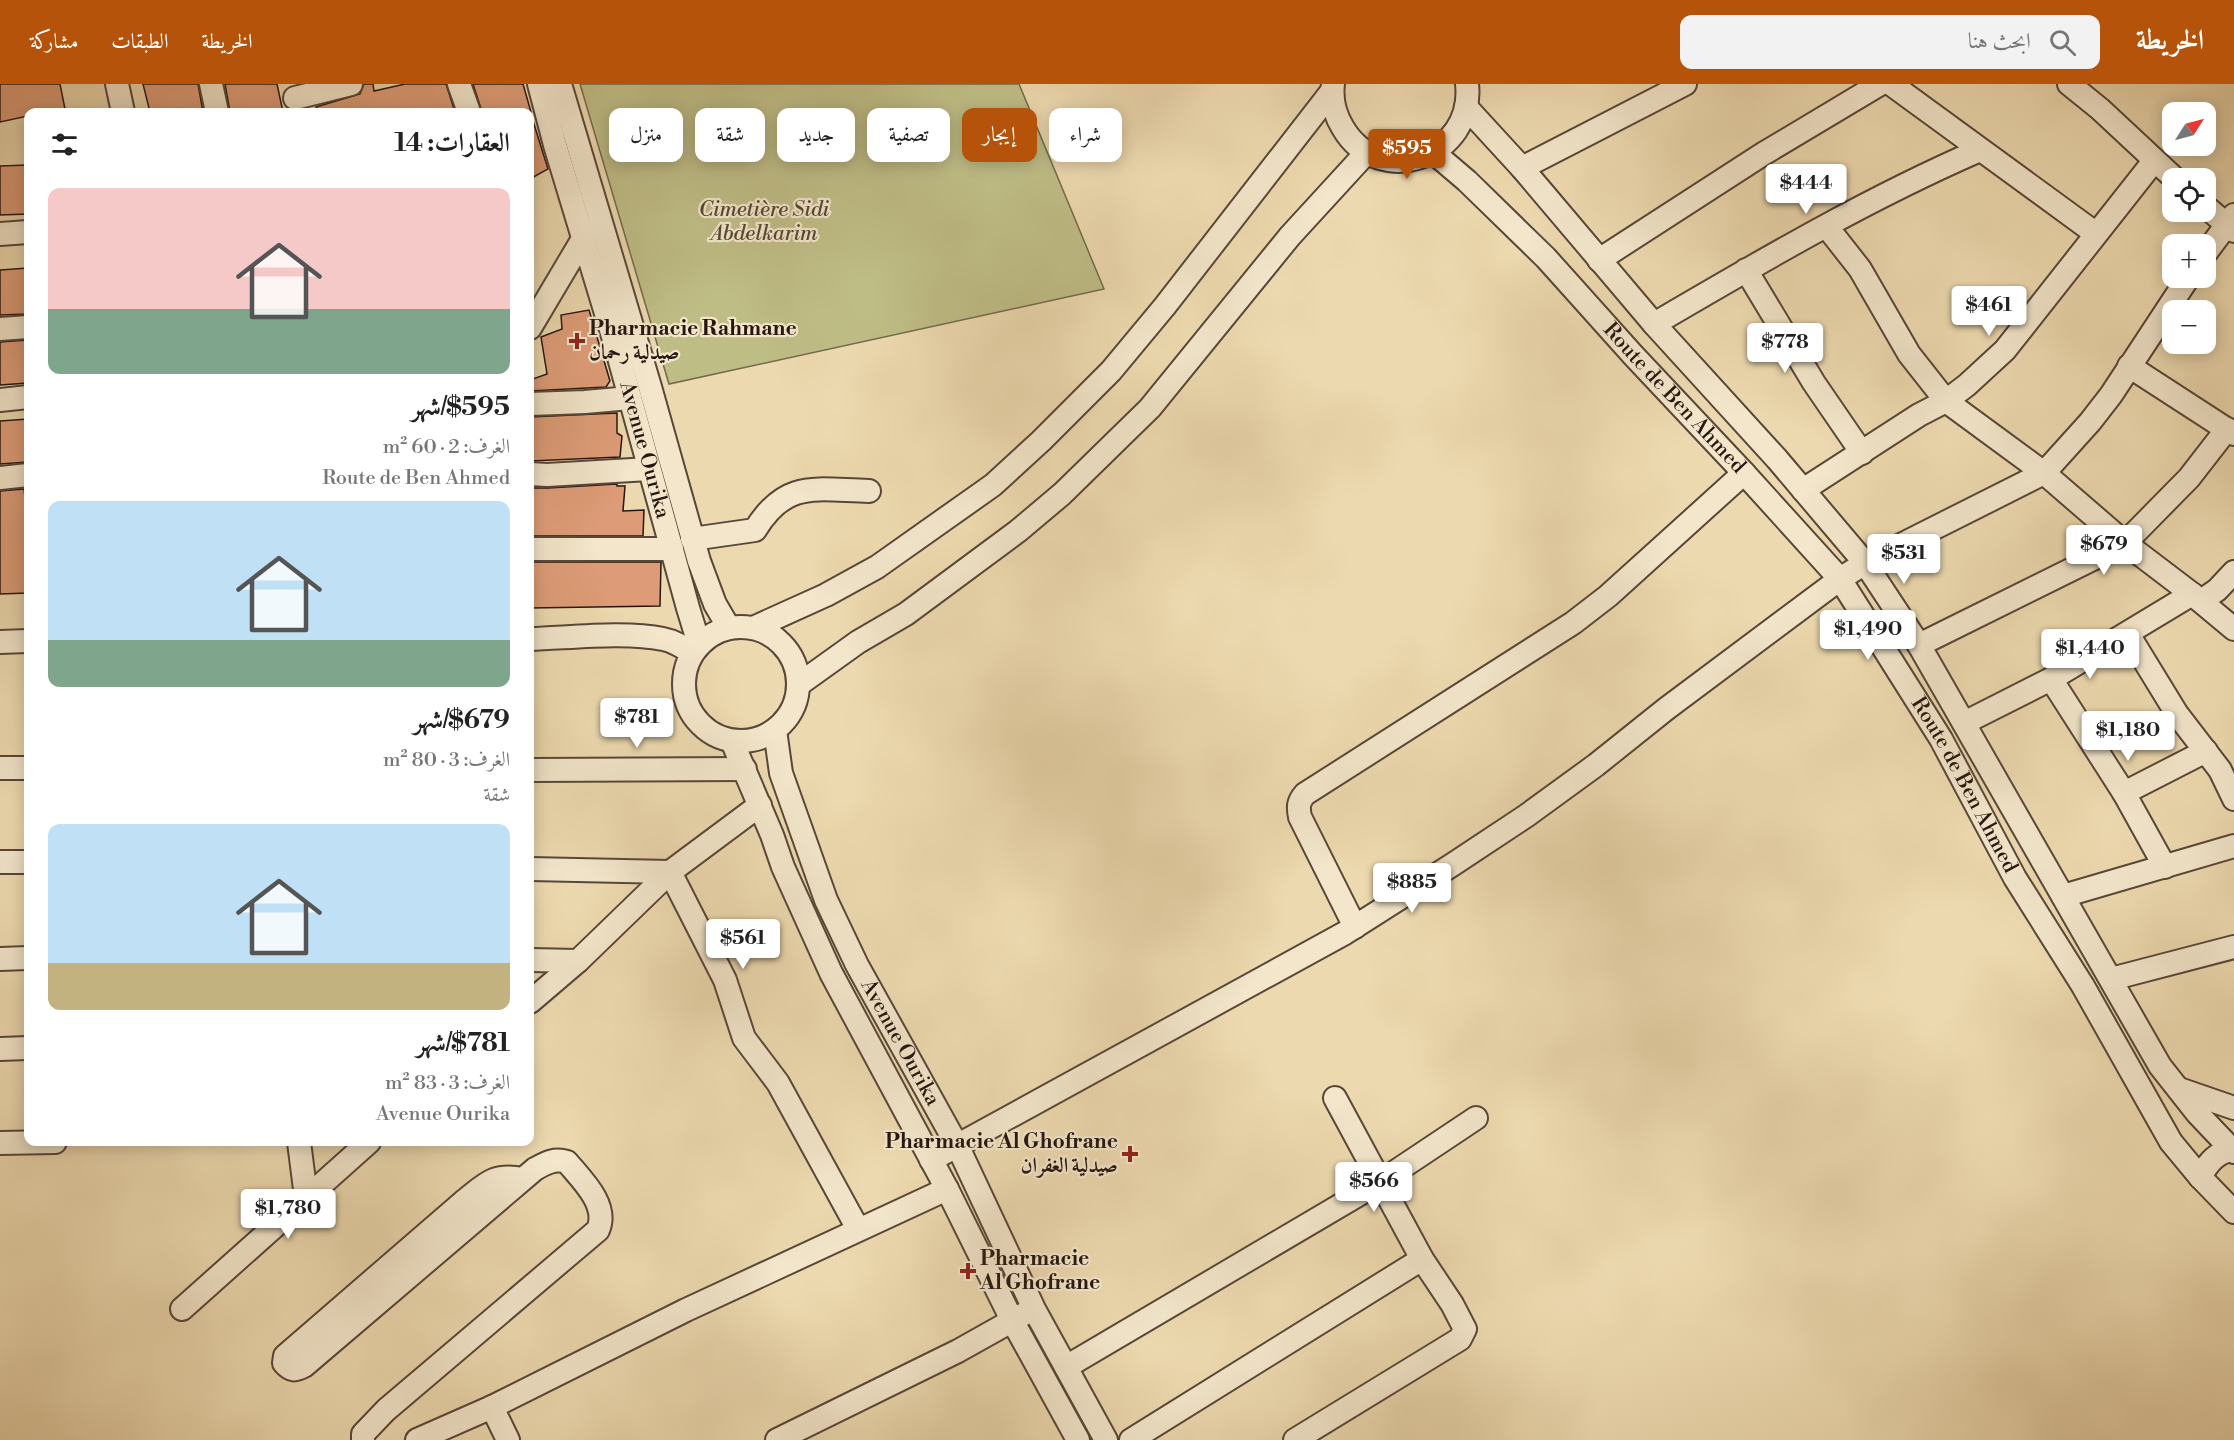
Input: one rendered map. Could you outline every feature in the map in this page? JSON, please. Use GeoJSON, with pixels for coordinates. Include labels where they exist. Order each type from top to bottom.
{"type":"FeatureCollection","features":[{"type":"Feature","properties":{"kind":"street"},"geometry":{"type":"LineString","coordinates":[[117,84],[122,108]]}},
{"type":"Feature","properties":{"kind":"street"},"geometry":{"type":"LineString","coordinates":[[211,84],[216,108]]}},
{"type":"Feature","properties":{"kind":"street"},"geometry":{"type":"LineString","coordinates":[[295,98],[351,84]]}},
{"type":"Feature","properties":{"kind":"street"},"geometry":{"type":"LineString","coordinates":[[459,84],[468,108]]}},
{"type":"Feature","properties":{"kind":"street","name":"Avenue Ourika"},"geometry":{"type":"LineString","coordinates":[[539,84],[650,469],[696,649]]}},
{"type":"Feature","properties":{"kind":"street","name":"Avenue Ourika"},"geometry":{"type":"LineString","coordinates":[[560,84],[692,539],[715,604],[729,628]]}},
{"type":"Feature","properties":{"kind":"street"},"geometry":{"type":"LineString","coordinates":[[1333,88],[1336,115],[1348,137],[1367,152],[1383,159],[1400,161],[1417,159],[1433,152],[1455,133],[1467,107],[1467,84]]}},
{"type":"Feature","properties":{"kind":"street"},"geometry":{"type":"LineString","coordinates":[[1522,168],[1685,84]]}},
{"type":"Feature","properties":{"kind":"street"},"geometry":{"type":"LineString","coordinates":[[1599,260],[1763,154],[1880,84]]}},
{"type":"Feature","properties":{"kind":"street"},"geometry":{"type":"LineString","coordinates":[[1891,84],[2095,233]]}},
{"type":"Feature","properties":{"kind":"street"},"geometry":{"type":"LineString","coordinates":[[2069,84],[2100,109],[2162,168]]}},
{"type":"Feature","properties":{"kind":"street"},"geometry":{"type":"LineString","coordinates":[[753,628],[776,639],[785,649],[794,666],[798,685],[795,702],[787,717],[775,730],[754,740],[732,741],[714,735],[699,723],[688,707],[684,689],[685,670],[696,649],[713,634],[729,628],[753,628],[826,595],[877,567],[993,485],[1112,371],[1333,88]]}},
{"type":"Feature","properties":{"kind":"street","name":"Route de Ben Ahmed"},"geometry":{"type":"LineString","coordinates":[[1467,107],[1522,168],[1654,324],[1803,490],[1865,563],[1919,645],[2160,1066],[2177,1089],[2233,1151]]}},
{"type":"Feature","properties":{"kind":"street"},"geometry":{"type":"LineString","coordinates":[[1654,324],[1827,226],[1923,175],[1980,150]]}},
{"type":"Feature","properties":{"kind":"street"},"geometry":{"type":"LineString","coordinates":[[798,685],[858,642],[906,614],[1018,531],[1062,494],[1150,408],[1290,236],[1367,152]]}},
{"type":"Feature","properties":{"kind":"street","name":"Route de Ben Ahmed"},"geometry":{"type":"LineString","coordinates":[[1433,152],[1467,181],[1546,258],[1840,579],[1941,739],[2015,878],[2083,987],[2171,1142],[2200,1177],[2234,1212]]}},
{"type":"Feature","properties":{"kind":"street"},"geometry":{"type":"LineString","coordinates":[[1803,490],[1919,415],[1946,401],[2005,350],[2154,161]]}},
{"type":"Feature","properties":{"kind":"street"},"geometry":{"type":"LineString","coordinates":[[534,310],[583,240],[598,210]]}},
{"type":"Feature","properties":{"kind":"street"},"geometry":{"type":"LineString","coordinates":[[2216,213],[2232,223],[2216,241]]}},
{"type":"Feature","properties":{"kind":"street"},"geometry":{"type":"LineString","coordinates":[[1827,226],[1860,269],[1910,354],[1946,401],[2044,473],[2125,543],[2234,629]]}},
{"type":"Feature","properties":{"kind":"street"},"geometry":{"type":"LineString","coordinates":[[0,234],[24,232]]}},
{"type":"Feature","properties":{"kind":"street"},"geometry":{"type":"LineString","coordinates":[[1746,270],[1814,383],[1862,453]]}},
{"type":"Feature","properties":{"kind":"street"},"geometry":{"type":"LineString","coordinates":[[931,1161],[1146,1040],[1354,927],[1526,816],[1840,579],[1865,563],[2044,473],[2090,422],[2181,288]]}},
{"type":"Feature","properties":{"kind":"street"},"geometry":{"type":"LineString","coordinates":[[0,329],[24,327]]}},
{"type":"Feature","properties":{"kind":"street"},"geometry":{"type":"LineString","coordinates":[[1919,645],[2125,543],[2189,478],[2230,432],[2129,366]]}},
{"type":"Feature","properties":{"kind":"street"},"geometry":{"type":"LineString","coordinates":[[0,400],[24,397]]}},
{"type":"Feature","properties":{"kind":"street"},"geometry":{"type":"LineString","coordinates":[[534,404],[630,398]]}},
{"type":"Feature","properties":{"kind":"street"},"geometry":{"type":"LineString","coordinates":[[534,474],[650,469]]}},
{"type":"Feature","properties":{"kind":"street"},"geometry":{"type":"LineString","coordinates":[[1354,927],[1300,817],[1299,801],[1305,794],[1573,623],[1608,596],[1744,473]]}},
{"type":"Feature","properties":{"kind":"street"},"geometry":{"type":"LineString","coordinates":[[0,478],[24,475]]}},
{"type":"Feature","properties":{"kind":"street"},"geometry":{"type":"LineString","coordinates":[[692,539],[755,531],[763,517],[782,498],[806,489],[869,491]]}},
{"type":"Feature","properties":{"kind":"street"},"geometry":{"type":"LineString","coordinates":[[534,549],[672,549]]}},
{"type":"Feature","properties":{"kind":"street"},"geometry":{"type":"LineString","coordinates":[[1964,723],[2051,679],[2128,634],[2217,590],[2234,572]]}},
{"type":"Feature","properties":{"kind":"street"},"geometry":{"type":"LineString","coordinates":[[2128,634],[2177,714],[2206,751],[2227,767],[2234,799]]}},
{"type":"Feature","properties":{"kind":"street"},"geometry":{"type":"LineString","coordinates":[[534,639],[650,637],[696,649]]}},
{"type":"Feature","properties":{"kind":"street"},"geometry":{"type":"LineString","coordinates":[[0,642],[24,641]]}},
{"type":"Feature","properties":{"kind":"street"},"geometry":{"type":"LineString","coordinates":[[2051,679],[2124,793],[2165,867]]}},
{"type":"Feature","properties":{"kind":"street","name":"Avenue Ourika"},"geometry":{"type":"LineString","coordinates":[[775,730],[781,773],[826,900],[857,965],[958,1147],[1034,1309],[1106,1440]]}},
{"type":"Feature","properties":{"kind":"street","name":"Avenue Ourika"},"geometry":{"type":"LineString","coordinates":[[732,741],[760,805],[783,867],[831,973],[947,1189],[1012,1320],[1078,1440]]}},
{"type":"Feature","properties":{"kind":"street"},"geometry":{"type":"LineString","coordinates":[[2124,793],[2206,751]]}},
{"type":"Feature","properties":{"kind":"street"},"geometry":{"type":"LineString","coordinates":[[0,768],[24,768]]}},
{"type":"Feature","properties":{"kind":"street"},"geometry":{"type":"LineString","coordinates":[[534,770],[745,769]]}},
{"type":"Feature","properties":{"kind":"street"},"geometry":{"type":"LineString","coordinates":[[534,999],[578,961],[670,872],[760,805]]}},
{"type":"Feature","properties":{"kind":"street"},"geometry":{"type":"LineString","coordinates":[[2063,896],[2234,846]]}},
{"type":"Feature","properties":{"kind":"street"},"geometry":{"type":"LineString","coordinates":[[0,862],[24,862]]}},
{"type":"Feature","properties":{"kind":"street"},"geometry":{"type":"LineString","coordinates":[[534,869],[670,872]]}},
{"type":"Feature","properties":{"kind":"street"},"geometry":{"type":"LineString","coordinates":[[670,872],[725,980],[744,1038],[778,1083],[858,1229]]}},
{"type":"Feature","properties":{"kind":"street"},"geometry":{"type":"LineString","coordinates":[[2111,979],[2234,947]]}},
{"type":"Feature","properties":{"kind":"street"},"geometry":{"type":"LineString","coordinates":[[0,959],[24,958]]}},
{"type":"Feature","properties":{"kind":"street"},"geometry":{"type":"LineString","coordinates":[[534,960],[578,961]]}},
{"type":"Feature","properties":{"kind":"street"},"geometry":{"type":"LineString","coordinates":[[0,1049],[24,1048]]}},
{"type":"Feature","properties":{"kind":"street"},"geometry":{"type":"LineString","coordinates":[[2177,1089],[2234,1108]]}},
{"type":"Feature","properties":{"kind":"street"},"geometry":{"type":"LineString","coordinates":[[1295,1440],[1460,1339],[1465,1329],[1422,1259],[1335,1098]]}},
{"type":"Feature","properties":{"kind":"street"},"geometry":{"type":"LineString","coordinates":[[1066,1367],[1380,1182],[1476,1118]]}},
{"type":"Feature","properties":{"kind":"street"},"geometry":{"type":"LineString","coordinates":[[0,1143],[24,1143]]}},
{"type":"Feature","properties":{"kind":"street"},"geometry":{"type":"LineString","coordinates":[[300,1146],[306,1197]]}},
{"type":"Feature","properties":{"kind":"street"},"geometry":{"type":"LineString","coordinates":[[182,1309],[364,1146]]}},
{"type":"Feature","properties":{"kind":"street"},"geometry":{"type":"LineString","coordinates":[[2200,1177],[2208,1163],[2218,1154],[2233,1151]]}},
{"type":"Feature","properties":{"kind":"street"},"geometry":{"type":"LineString","coordinates":[[363,1440],[363,1434],[386,1410],[598,1230],[602,1216],[597,1202],[567,1162],[557,1160],[549,1162],[523,1179],[304,1366],[293,1370],[284,1363],[285,1356],[463,1202],[498,1177],[523,1179]]}},
{"type":"Feature","properties":{"kind":"street"},"geometry":{"type":"LineString","coordinates":[[417,1440],[492,1407],[686,1310],[947,1189]]}},
{"type":"Feature","properties":{"kind":"street"},"geometry":{"type":"LineString","coordinates":[[1131,1440],[1422,1259]]}},
{"type":"Feature","properties":{"kind":"street"},"geometry":{"type":"LineString","coordinates":[[777,1440],[958,1351],[1034,1309]]}},
{"type":"Feature","properties":{"kind":"street"},"geometry":{"type":"LineString","coordinates":[[492,1407],[508,1440]]}},
{"type":"Feature","properties":{"kind":"green space","name":"Cimetière Sidi Abdelkarim"},"geometry":{"type":"Polygon","coordinates":[[[580,84],[1019,84],[1029,108],[962,108],[962,162],[1037,162],[1037,127],[1049,156],[1049,162],[1051,162],[1104,289],[669,384],[580,84]]]}},
{"type":"Feature","properties":{"kind":"building"},"geometry":{"type":"Polygon","coordinates":[[[0,84],[60,84],[65,108],[24,108],[24,117],[0,122],[0,84]]]}},
{"type":"Feature","properties":{"kind":"building"},"geometry":{"type":"Polygon","coordinates":[[[143,84],[198,84],[202,108],[149,108],[143,84]]]}},
{"type":"Feature","properties":{"kind":"building"},"geometry":{"type":"Polygon","coordinates":[[[225,84],[277,84],[282,108],[229,108],[225,84]]]}},
{"type":"Feature","properties":{"kind":"building"},"geometry":{"type":"Polygon","coordinates":[[[364,84],[373,84],[374,91],[405,84],[446,84],[454,108],[316,108],[360,94],[364,84]]]}},
{"type":"Feature","properties":{"kind":"building"},"geometry":{"type":"Polygon","coordinates":[[[473,84],[523,84],[530,108],[481,108],[473,84]]]}},
{"type":"Feature","properties":{"kind":"building"},"geometry":{"type":"Polygon","coordinates":[[[534,124],[548,169],[534,177],[534,124]]]}},
{"type":"Feature","properties":{"kind":"building"},"geometry":{"type":"Polygon","coordinates":[[[24,165],[24,214],[0,215],[0,166],[24,165]]]}},
{"type":"Feature","properties":{"kind":"building"},"geometry":{"type":"Polygon","coordinates":[[[24,268],[24,314],[0,315],[0,270],[24,268]]]}},
{"type":"Feature","properties":{"kind":"building"},"geometry":{"type":"Polygon","coordinates":[[[589,310],[610,381],[606,387],[534,391],[534,379],[547,374],[541,337],[562,329],[561,315],[589,310]]]}},
{"type":"Feature","properties":{"kind":"building"},"geometry":{"type":"Polygon","coordinates":[[[24,340],[24,383],[0,385],[0,342],[24,340]]]}},
{"type":"Feature","properties":{"kind":"building"},"geometry":{"type":"Polygon","coordinates":[[[617,413],[617,433],[622,436],[620,457],[534,461],[534,417],[617,413]]]}},
{"type":"Feature","properties":{"kind":"building"},"geometry":{"type":"Polygon","coordinates":[[[24,419],[24,462],[0,464],[0,421],[24,419]]]}},
{"type":"Feature","properties":{"kind":"building"},"geometry":{"type":"Polygon","coordinates":[[[617,484],[617,486],[625,486],[623,511],[644,510],[643,536],[534,536],[534,488],[617,484]]]}},
{"type":"Feature","properties":{"kind":"building"},"geometry":{"type":"Polygon","coordinates":[[[24,489],[24,593],[0,594],[0,491],[24,489]]]}},
{"type":"Feature","properties":{"kind":"building"},"geometry":{"type":"Polygon","coordinates":[[[534,562],[661,562],[660,606],[534,608],[534,562]]]}},
{"type":"Feature","properties":{"kind":"place","name":"Pharmacie Rahmane صيدلية رحمان"},"geometry":{"type":"Point","coordinates":[577,341]}},
{"type":"Feature","properties":{"kind":"place","name":"Pharmacie Al Ghofrane صيدلية الغفران"},"geometry":{"type":"Point","coordinates":[1130,1154]}},
{"type":"Feature","properties":{"kind":"place","name":"Pharmacie Al Ghofrane"},"geometry":{"type":"Point","coordinates":[968,1271]}}]}
